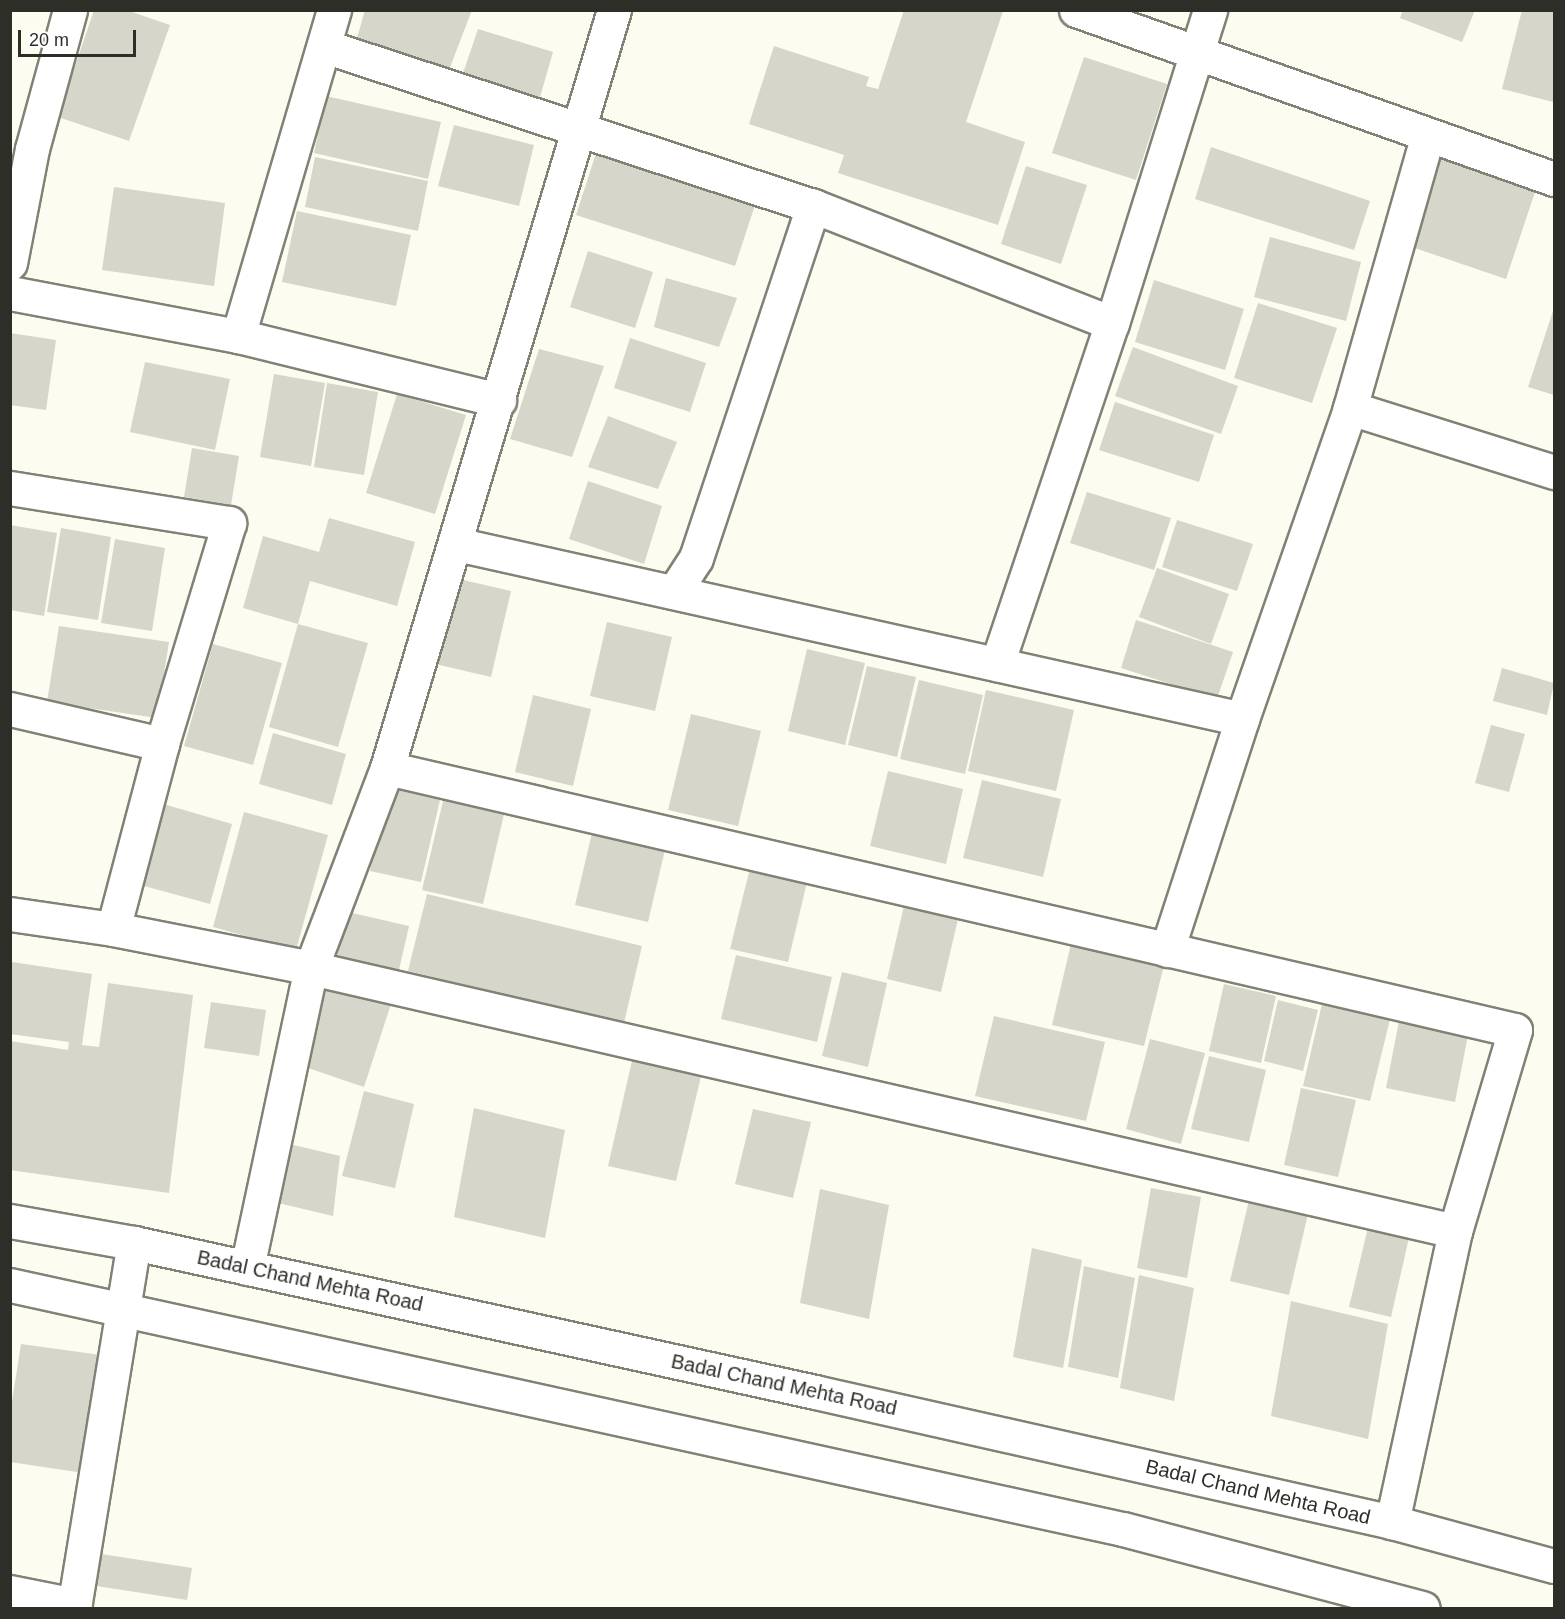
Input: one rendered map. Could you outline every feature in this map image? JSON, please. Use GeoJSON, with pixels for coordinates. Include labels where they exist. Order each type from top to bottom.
{"type":"FeatureCollection","features":[{"type":"Feature","properties":{"kind":"street"},"geometry":{"type":"LineString","coordinates":[[10,263],[35,138],[70,10]]}},
{"type":"Feature","properties":{"kind":"street"},"geometry":{"type":"LineString","coordinates":[[238,336],[334,10]]}},
{"type":"Feature","properties":{"kind":"street"},"geometry":{"type":"LineString","coordinates":[[247,1268],[311,968],[387,768],[456,544],[577,128],[614,10]]}},
{"type":"Feature","properties":{"kind":"street"},"geometry":{"type":"LineString","coordinates":[[1076,10],[1427,137],[1554,179]]}},
{"type":"Feature","properties":{"kind":"street"},"geometry":{"type":"LineString","coordinates":[[997,664],[1112,323],[1210,10]]}},
{"type":"Feature","properties":{"kind":"street"},"geometry":{"type":"LineString","coordinates":[[324,46],[813,206],[1112,323]]}},
{"type":"Feature","properties":{"kind":"street"},"geometry":{"type":"LineString","coordinates":[[1167,950],[1242,719],[1350,408],[1427,137]]}},
{"type":"Feature","properties":{"kind":"street"},"geometry":{"type":"LineString","coordinates":[[674,592],[696,558],[813,206]]}},
{"type":"Feature","properties":{"kind":"street"},"geometry":{"type":"LineString","coordinates":[[10,293],[238,336],[499,400]]}},
{"type":"Feature","properties":{"kind":"street"},"geometry":{"type":"LineString","coordinates":[[1350,408],[1554,472]]}},
{"type":"Feature","properties":{"kind":"street"},"geometry":{"type":"LineString","coordinates":[[10,488],[229,523],[162,744],[113,929]]}},
{"type":"Feature","properties":{"kind":"street"},"geometry":{"type":"LineString","coordinates":[[456,544],[1242,719]]}},
{"type":"Feature","properties":{"kind":"street"},"geometry":{"type":"LineString","coordinates":[[10,709],[162,744]]}},
{"type":"Feature","properties":{"kind":"street"},"geometry":{"type":"LineString","coordinates":[[387,768],[1515,1030],[1455,1231],[1392,1522]]}},
{"type":"Feature","properties":{"kind":"street"},"geometry":{"type":"LineString","coordinates":[[10,914],[113,929],[311,968],[1455,1231]]}},
{"type":"Feature","properties":{"kind":"street","name":"Badal Chand Mehta Road"},"geometry":{"type":"LineString","coordinates":[[10,1221],[134,1243],[1392,1522],[1554,1566]]}},
{"type":"Feature","properties":{"kind":"street"},"geometry":{"type":"LineString","coordinates":[[10,1592],[74,1607],[134,1243]]}},
{"type":"Feature","properties":{"kind":"street"},"geometry":{"type":"LineString","coordinates":[[10,1285],[1123,1529],[1423,1608]]}},
{"type":"Feature","properties":{"kind":"building"},"geometry":{"type":"Polygon","coordinates":[[[94,10],[126,10],[170,25],[129,141],[58,117],[94,10]]]}},
{"type":"Feature","properties":{"kind":"building"},"geometry":{"type":"Polygon","coordinates":[[[365,10],[472,10],[447,75],[355,45],[365,10]]]}},
{"type":"Feature","properties":{"kind":"building"},"geometry":{"type":"Polygon","coordinates":[[[904,10],[1003,11],[966,122],[1025,142],[998,225],[838,173],[844,155],[749,124],[774,46],[869,77],[866,86],[878,89],[904,10]]]}},
{"type":"Feature","properties":{"kind":"building"},"geometry":{"type":"Polygon","coordinates":[[[1403,10],[1475,10],[1462,42],[1400,18],[1403,10]]]}},
{"type":"Feature","properties":{"kind":"building"},"geometry":{"type":"Polygon","coordinates":[[[1522,10],[1554,10],[1553,102],[1502,89],[1522,10]]]}},
{"type":"Feature","properties":{"kind":"building"},"geometry":{"type":"Polygon","coordinates":[[[478,29],[553,52],[538,104],[462,76],[478,29]]]}},
{"type":"Feature","properties":{"kind":"building"},"geometry":{"type":"Polygon","coordinates":[[[1084,57],[1167,84],[1136,180],[1052,153],[1084,57]]]}},
{"type":"Feature","properties":{"kind":"building"},"geometry":{"type":"Polygon","coordinates":[[[326,96],[441,122],[428,179],[314,153],[326,96]]]}},
{"type":"Feature","properties":{"kind":"building"},"geometry":{"type":"Polygon","coordinates":[[[454,125],[534,145],[519,206],[438,186],[454,125]]]}},
{"type":"Feature","properties":{"kind":"building"},"geometry":{"type":"Polygon","coordinates":[[[598,147],[757,199],[735,266],[576,215],[598,147]]]}},
{"type":"Feature","properties":{"kind":"building"},"geometry":{"type":"Polygon","coordinates":[[[1211,147],[1370,201],[1354,250],[1195,199],[1211,147]]]}},
{"type":"Feature","properties":{"kind":"building"},"geometry":{"type":"Polygon","coordinates":[[[1430,153],[1536,189],[1506,279],[1400,243],[1430,153]]]}},
{"type":"Feature","properties":{"kind":"building"},"geometry":{"type":"Polygon","coordinates":[[[315,157],[428,181],[418,231],[305,207],[315,157]]]}},
{"type":"Feature","properties":{"kind":"building"},"geometry":{"type":"Polygon","coordinates":[[[1026,166],[1087,185],[1061,264],[1001,244],[1026,166]]]}},
{"type":"Feature","properties":{"kind":"building"},"geometry":{"type":"Polygon","coordinates":[[[114,187],[225,203],[214,286],[102,270],[114,187]]]}},
{"type":"Feature","properties":{"kind":"building"},"geometry":{"type":"Polygon","coordinates":[[[297,211],[411,235],[396,306],[282,282],[297,211]]]}},
{"type":"Feature","properties":{"kind":"building"},"geometry":{"type":"Polygon","coordinates":[[[1270,237],[1361,262],[1346,321],[1254,297],[1270,237]]]}},
{"type":"Feature","properties":{"kind":"building"},"geometry":{"type":"Polygon","coordinates":[[[588,251],[653,272],[635,328],[570,307],[588,251]]]}},
{"type":"Feature","properties":{"kind":"building"},"geometry":{"type":"Polygon","coordinates":[[[666,278],[737,298],[719,347],[654,327],[666,278]]]}},
{"type":"Feature","properties":{"kind":"building"},"geometry":{"type":"Polygon","coordinates":[[[1154,280],[1244,309],[1225,370],[1135,342],[1154,280]]]}},
{"type":"Feature","properties":{"kind":"building"},"geometry":{"type":"Polygon","coordinates":[[[1258,303],[1337,328],[1312,403],[1234,378],[1258,303]]]}},
{"type":"Feature","properties":{"kind":"building"},"geometry":{"type":"Polygon","coordinates":[[[1554,308],[1554,395],[1528,387],[1554,308]]]}},
{"type":"Feature","properties":{"kind":"building"},"geometry":{"type":"Polygon","coordinates":[[[10,333],[56,340],[46,410],[10,405],[10,333]]]}},
{"type":"Feature","properties":{"kind":"building"},"geometry":{"type":"Polygon","coordinates":[[[630,338],[706,363],[690,412],[614,388],[630,338]]]}},
{"type":"Feature","properties":{"kind":"building"},"geometry":{"type":"Polygon","coordinates":[[[1133,347],[1238,386],[1221,434],[1115,396],[1133,347]]]}},
{"type":"Feature","properties":{"kind":"building"},"geometry":{"type":"Polygon","coordinates":[[[539,349],[604,366],[572,457],[510,439],[539,349]]]}},
{"type":"Feature","properties":{"kind":"building"},"geometry":{"type":"Polygon","coordinates":[[[145,362],[230,379],[215,450],[130,432],[145,362]]]}},
{"type":"Feature","properties":{"kind":"building"},"geometry":{"type":"Polygon","coordinates":[[[274,374],[325,383],[311,466],[260,457],[274,374]]]}},
{"type":"Feature","properties":{"kind":"building"},"geometry":{"type":"Polygon","coordinates":[[[327,383],[378,392],[364,475],[314,467],[327,383]]]}},
{"type":"Feature","properties":{"kind":"building"},"geometry":{"type":"Polygon","coordinates":[[[397,394],[466,415],[435,514],[366,493],[397,394]]]}},
{"type":"Feature","properties":{"kind":"building"},"geometry":{"type":"Polygon","coordinates":[[[1115,402],[1214,435],[1199,482],[1099,450],[1115,402]]]}},
{"type":"Feature","properties":{"kind":"building"},"geometry":{"type":"Polygon","coordinates":[[[608,416],[677,442],[658,489],[588,467],[608,416]]]}},
{"type":"Feature","properties":{"kind":"building"},"geometry":{"type":"Polygon","coordinates":[[[192,448],[239,456],[231,505],[184,497],[192,448]]]}},
{"type":"Feature","properties":{"kind":"building"},"geometry":{"type":"Polygon","coordinates":[[[588,481],[662,506],[644,564],[569,539],[588,481]]]}},
{"type":"Feature","properties":{"kind":"building"},"geometry":{"type":"Polygon","coordinates":[[[1087,492],[1171,518],[1154,570],[1070,543],[1087,492]]]}},
{"type":"Feature","properties":{"kind":"building"},"geometry":{"type":"Polygon","coordinates":[[[329,518],[415,542],[397,606],[310,581],[298,624],[243,608],[263,536],[319,552],[329,518]]]}},
{"type":"Feature","properties":{"kind":"building"},"geometry":{"type":"Polygon","coordinates":[[[1177,520],[1253,544],[1237,591],[1162,567],[1177,520]]]}},
{"type":"Feature","properties":{"kind":"building"},"geometry":{"type":"Polygon","coordinates":[[[10,525],[57,533],[44,616],[10,610],[10,525]]]}},
{"type":"Feature","properties":{"kind":"building"},"geometry":{"type":"Polygon","coordinates":[[[61,528],[111,537],[98,620],[47,612],[61,528]]]}},
{"type":"Feature","properties":{"kind":"building"},"geometry":{"type":"Polygon","coordinates":[[[115,539],[165,548],[152,631],[101,623],[115,539]]]}},
{"type":"Feature","properties":{"kind":"building"},"geometry":{"type":"Polygon","coordinates":[[[1157,568],[1229,594],[1211,644],[1139,617],[1157,568]]]}},
{"type":"Feature","properties":{"kind":"building"},"geometry":{"type":"Polygon","coordinates":[[[450,577],[511,591],[491,677],[431,663],[450,577]]]}},
{"type":"Feature","properties":{"kind":"building"},"geometry":{"type":"Polygon","coordinates":[[[1136,620],[1233,652],[1217,699],[1121,668],[1136,620]]]}},
{"type":"Feature","properties":{"kind":"building"},"geometry":{"type":"Polygon","coordinates":[[[607,622],[672,637],[655,711],[590,696],[607,622]]]}},
{"type":"Feature","properties":{"kind":"building"},"geometry":{"type":"Polygon","coordinates":[[[298,624],[368,643],[338,747],[269,727],[298,624]]]}},
{"type":"Feature","properties":{"kind":"building"},"geometry":{"type":"Polygon","coordinates":[[[59,626],[169,642],[157,718],[47,702],[59,626]]]}},
{"type":"Feature","properties":{"kind":"building"},"geometry":{"type":"Polygon","coordinates":[[[213,644],[282,663],[253,765],[184,746],[213,644]]]}},
{"type":"Feature","properties":{"kind":"building"},"geometry":{"type":"Polygon","coordinates":[[[807,649],[865,663],[845,745],[788,731],[807,649]]]}},
{"type":"Feature","properties":{"kind":"building"},"geometry":{"type":"Polygon","coordinates":[[[867,666],[916,677],[897,757],[848,745],[867,666]]]}},
{"type":"Feature","properties":{"kind":"building"},"geometry":{"type":"Polygon","coordinates":[[[1502,668],[1554,683],[1547,715],[1493,701],[1502,668]]]}},
{"type":"Feature","properties":{"kind":"building"},"geometry":{"type":"Polygon","coordinates":[[[919,680],[983,695],[965,774],[900,759],[919,680]]]}},
{"type":"Feature","properties":{"kind":"building"},"geometry":{"type":"Polygon","coordinates":[[[986,690],[1074,710],[1056,791],[968,771],[986,690]]]}},
{"type":"Feature","properties":{"kind":"building"},"geometry":{"type":"Polygon","coordinates":[[[533,695],[591,709],[573,786],[515,772],[533,695]]]}},
{"type":"Feature","properties":{"kind":"building"},"geometry":{"type":"Polygon","coordinates":[[[691,714],[761,731],[738,826],[668,810],[691,714]]]}},
{"type":"Feature","properties":{"kind":"building"},"geometry":{"type":"Polygon","coordinates":[[[1491,725],[1525,734],[1509,792],[1475,783],[1491,725]]]}},
{"type":"Feature","properties":{"kind":"building"},"geometry":{"type":"Polygon","coordinates":[[[273,733],[346,754],[332,805],[259,784],[273,733]]]}},
{"type":"Feature","properties":{"kind":"building"},"geometry":{"type":"Polygon","coordinates":[[[888,771],[963,789],[946,864],[870,846],[888,771]]]}},
{"type":"Feature","properties":{"kind":"building"},"geometry":{"type":"Polygon","coordinates":[[[982,780],[1061,799],[1043,877],[963,858],[982,780]]]}},
{"type":"Feature","properties":{"kind":"building"},"geometry":{"type":"Polygon","coordinates":[[[389,788],[440,800],[421,882],[370,871],[389,788]]]}},
{"type":"Feature","properties":{"kind":"building"},"geometry":{"type":"Polygon","coordinates":[[[444,797],[505,810],[483,904],[422,890],[444,797]]]}},
{"type":"Feature","properties":{"kind":"building"},"geometry":{"type":"Polygon","coordinates":[[[160,803],[232,824],[210,904],[137,884],[160,803]]]}},
{"type":"Feature","properties":{"kind":"building"},"geometry":{"type":"Polygon","coordinates":[[[244,812],[328,835],[296,950],[213,927],[244,812]]]}},
{"type":"Feature","properties":{"kind":"building"},"geometry":{"type":"Polygon","coordinates":[[[595,820],[668,837],[648,922],[575,905],[595,820]]]}},
{"type":"Feature","properties":{"kind":"building"},"geometry":{"type":"Polygon","coordinates":[[[751,864],[808,878],[788,962],[730,949],[751,864]]]}},
{"type":"Feature","properties":{"kind":"building"},"geometry":{"type":"Polygon","coordinates":[[[907,893],[961,906],[941,992],[887,979],[907,893]]]}},
{"type":"Feature","properties":{"kind":"building"},"geometry":{"type":"Polygon","coordinates":[[[427,894],[642,946],[624,1023],[408,971],[427,894]]]}},
{"type":"Feature","properties":{"kind":"building"},"geometry":{"type":"Polygon","coordinates":[[[348,912],[409,926],[396,983],[334,970],[348,912]]]}},
{"type":"Feature","properties":{"kind":"building"},"geometry":{"type":"Polygon","coordinates":[[[1073,935],[1166,957],[1144,1046],[1052,1025],[1073,935]]]}},
{"type":"Feature","properties":{"kind":"building"},"geometry":{"type":"Polygon","coordinates":[[[736,955],[832,977],[817,1042],[721,1019],[736,955]]]}},
{"type":"Feature","properties":{"kind":"building"},"geometry":{"type":"Polygon","coordinates":[[[12,962],[92,974],[82,1045],[99,1047],[108,983],[193,995],[169,1193],[10,1170],[10,1041],[68,1050],[69,1042],[10,1034],[12,962]]]}},
{"type":"Feature","properties":{"kind":"building"},"geometry":{"type":"Polygon","coordinates":[[[842,972],[887,983],[868,1067],[822,1056],[842,972]]]}},
{"type":"Feature","properties":{"kind":"building"},"geometry":{"type":"Polygon","coordinates":[[[323,981],[391,1004],[364,1087],[296,1064],[323,981]]]}},
{"type":"Feature","properties":{"kind":"building"},"geometry":{"type":"Polygon","coordinates":[[[1224,984],[1276,996],[1261,1063],[1209,1051],[1224,984]]]}},
{"type":"Feature","properties":{"kind":"building"},"geometry":{"type":"Polygon","coordinates":[[[1325,991],[1393,1007],[1370,1101],[1303,1086],[1325,991]]]}},
{"type":"Feature","properties":{"kind":"building"},"geometry":{"type":"Polygon","coordinates":[[[1278,1000],[1318,1010],[1303,1071],[1264,1061],[1278,1000]]]}},
{"type":"Feature","properties":{"kind":"building"},"geometry":{"type":"Polygon","coordinates":[[[211,1002],[266,1010],[259,1056],[204,1048],[211,1002]]]}},
{"type":"Feature","properties":{"kind":"building"},"geometry":{"type":"Polygon","coordinates":[[[1401,1011],[1470,1025],[1455,1102],[1386,1088],[1401,1011]]]}},
{"type":"Feature","properties":{"kind":"building"},"geometry":{"type":"Polygon","coordinates":[[[994,1016],[1105,1042],[1086,1121],[975,1096],[994,1016]]]}},
{"type":"Feature","properties":{"kind":"building"},"geometry":{"type":"Polygon","coordinates":[[[1150,1039],[1205,1053],[1181,1144],[1126,1129],[1150,1039]]]}},
{"type":"Feature","properties":{"kind":"building"},"geometry":{"type":"Polygon","coordinates":[[[634,1052],[703,1068],[676,1181],[608,1166],[634,1052]]]}},
{"type":"Feature","properties":{"kind":"building"},"geometry":{"type":"Polygon","coordinates":[[[1209,1056],[1266,1070],[1249,1142],[1191,1129],[1209,1056]]]}},
{"type":"Feature","properties":{"kind":"building"},"geometry":{"type":"Polygon","coordinates":[[[1301,1088],[1356,1100],[1338,1177],[1284,1165],[1301,1088]]]}},
{"type":"Feature","properties":{"kind":"building"},"geometry":{"type":"Polygon","coordinates":[[[364,1091],[414,1104],[395,1188],[342,1176],[364,1091]]]}},
{"type":"Feature","properties":{"kind":"building"},"geometry":{"type":"Polygon","coordinates":[[[474,1108],[565,1130],[545,1238],[454,1217],[474,1108]]]}},
{"type":"Feature","properties":{"kind":"building"},"geometry":{"type":"Polygon","coordinates":[[[753,1109],[811,1122],[793,1198],[735,1184],[753,1109]]]}},
{"type":"Feature","properties":{"kind":"building"},"geometry":{"type":"Polygon","coordinates":[[[281,1142],[340,1156],[333,1216],[274,1202],[281,1142]]]}},
{"type":"Feature","properties":{"kind":"building"},"geometry":{"type":"Polygon","coordinates":[[[1151,1188],[1201,1197],[1187,1278],[1137,1268],[1151,1188]]]}},
{"type":"Feature","properties":{"kind":"building"},"geometry":{"type":"Polygon","coordinates":[[[820,1189],[889,1205],[869,1319],[800,1303],[820,1189]]]}},
{"type":"Feature","properties":{"kind":"building"},"geometry":{"type":"Polygon","coordinates":[[[1249,1200],[1308,1214],[1289,1295],[1230,1281],[1249,1200]]]}},
{"type":"Feature","properties":{"kind":"building"},"geometry":{"type":"Polygon","coordinates":[[[1370,1219],[1411,1229],[1391,1317],[1349,1307],[1370,1219]]]}},
{"type":"Feature","properties":{"kind":"building"},"geometry":{"type":"Polygon","coordinates":[[[1032,1248],[1082,1260],[1063,1368],[1013,1357],[1032,1248]]]}},
{"type":"Feature","properties":{"kind":"building"},"geometry":{"type":"Polygon","coordinates":[[[1084,1266],[1135,1278],[1118,1378],[1068,1367],[1084,1266]]]}},
{"type":"Feature","properties":{"kind":"building"},"geometry":{"type":"Polygon","coordinates":[[[1139,1275],[1194,1288],[1174,1401],[1120,1388],[1139,1275]]]}},
{"type":"Feature","properties":{"kind":"building"},"geometry":{"type":"Polygon","coordinates":[[[1291,1301],[1388,1324],[1368,1439],[1271,1416],[1291,1301]]]}},
{"type":"Feature","properties":{"kind":"building"},"geometry":{"type":"Polygon","coordinates":[[[21,1344],[101,1355],[84,1473],[10,1462],[10,1414],[21,1344]]]}},
{"type":"Feature","properties":{"kind":"building"},"geometry":{"type":"Polygon","coordinates":[[[95,1553],[192,1568],[187,1600],[90,1585],[95,1553]]]}}]}
